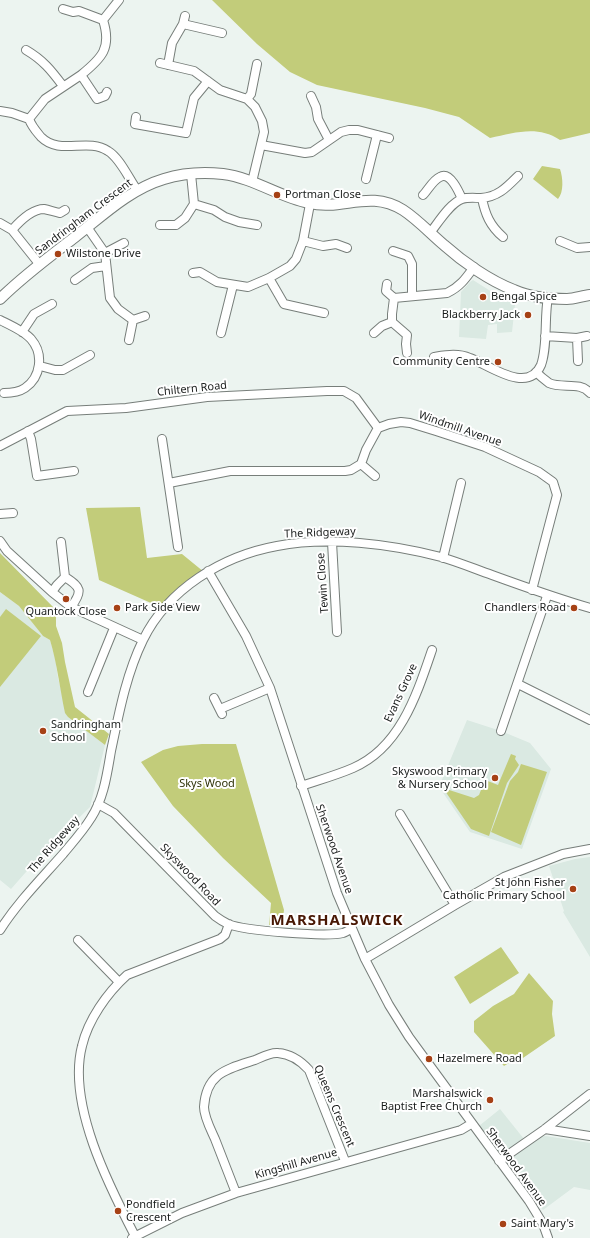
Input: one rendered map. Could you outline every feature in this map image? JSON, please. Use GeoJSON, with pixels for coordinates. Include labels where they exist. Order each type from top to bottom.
{"type":"FeatureCollection","features":[{"type":"Feature","properties":{"kind":"street"},"geometry":{"type":"LineString","coordinates":[[103,20],[120,0]]}},
{"type":"Feature","properties":{"kind":"street"},"geometry":{"type":"LineString","coordinates":[[63,9],[73,12],[79,11],[103,20]]}},
{"type":"Feature","properties":{"kind":"street"},"geometry":{"type":"LineString","coordinates":[[29,120],[45,99],[62,86],[81,75],[94,64],[104,52],[107,36],[103,20]]}},
{"type":"Feature","properties":{"kind":"street"},"geometry":{"type":"LineString","coordinates":[[222,33],[184,20],[172,43],[164,64],[194,71],[220,90],[247,99],[255,107],[262,121],[264,132],[252,182]]}},
{"type":"Feature","properties":{"kind":"street"},"geometry":{"type":"LineString","coordinates":[[26,50],[46,64],[62,86]]}},
{"type":"Feature","properties":{"kind":"street"},"geometry":{"type":"LineString","coordinates":[[247,99],[251,94],[257,64]]}},
{"type":"Feature","properties":{"kind":"street"},"geometry":{"type":"LineString","coordinates":[[81,75],[97,99],[104,96],[107,92]]}},
{"type":"Feature","properties":{"kind":"street"},"geometry":{"type":"LineString","coordinates":[[136,117],[135,124],[186,134],[194,98],[208,81]]}},
{"type":"Feature","properties":{"kind":"street"},"geometry":{"type":"LineString","coordinates":[[311,96],[316,107],[318,119],[329,140]]}},
{"type":"Feature","properties":{"kind":"street"},"geometry":{"type":"LineString","coordinates":[[0,111],[12,113],[29,120],[37,133],[50,144],[60,146],[89,145],[97,146],[108,151],[117,160],[137,190]]}},
{"type":"Feature","properties":{"kind":"street"},"geometry":{"type":"LineString","coordinates":[[261,145],[305,153],[312,152],[341,132],[350,130],[358,130],[389,138]]}},
{"type":"Feature","properties":{"kind":"street"},"geometry":{"type":"LineString","coordinates":[[366,179],[377,135]]}},
{"type":"Feature","properties":{"kind":"street"},"geometry":{"type":"LineString","coordinates":[[160,225],[176,224],[185,218],[194,204],[191,174]]}},
{"type":"Feature","properties":{"kind":"street","name":"Sandringham Crescent"},"geometry":{"type":"LineString","coordinates":[[0,299],[13,286],[40,264],[137,190],[163,179],[191,174],[226,174],[252,182],[310,204],[333,205],[350,201],[371,200],[391,204],[404,211],[446,247],[474,267],[502,285],[515,291],[526,294],[568,299],[590,295]]}},
{"type":"Feature","properties":{"kind":"street"},"geometry":{"type":"LineString","coordinates":[[423,195],[437,179],[444,175],[457,187],[462,199]]}},
{"type":"Feature","properties":{"kind":"street"},"geometry":{"type":"LineString","coordinates":[[430,233],[449,209],[462,199],[494,196],[504,190],[518,176]]}},
{"type":"Feature","properties":{"kind":"street"},"geometry":{"type":"LineString","coordinates":[[482,198],[487,218],[494,230],[503,237]]}},
{"type":"Feature","properties":{"kind":"street"},"geometry":{"type":"LineString","coordinates":[[194,204],[214,210],[225,217],[239,222],[257,225]]}},
{"type":"Feature","properties":{"kind":"street"},"geometry":{"type":"LineString","coordinates":[[192,273],[200,272],[217,282],[248,287],[269,278],[290,266],[296,259],[303,241],[310,204]]}},
{"type":"Feature","properties":{"kind":"street"},"geometry":{"type":"LineString","coordinates":[[12,230],[19,222],[34,211],[43,209],[60,213],[65,210]]}},
{"type":"Feature","properties":{"kind":"street"},"geometry":{"type":"LineString","coordinates":[[0,223],[12,230],[40,264]]}},
{"type":"Feature","properties":{"kind":"street"},"geometry":{"type":"LineString","coordinates":[[88,228],[106,253],[110,298],[118,309],[133,320]]}},
{"type":"Feature","properties":{"kind":"street"},"geometry":{"type":"LineString","coordinates":[[303,241],[323,246],[336,244],[347,248]]}},
{"type":"Feature","properties":{"kind":"street"},"geometry":{"type":"LineString","coordinates":[[560,241],[577,248],[590,248]]}},
{"type":"Feature","properties":{"kind":"street"},"geometry":{"type":"LineString","coordinates":[[106,253],[124,244]]}},
{"type":"Feature","properties":{"kind":"street"},"geometry":{"type":"LineString","coordinates":[[392,251],[408,256],[412,264],[412,296]]}},
{"type":"Feature","properties":{"kind":"street"},"geometry":{"type":"LineString","coordinates":[[74,280],[92,268],[106,266]]}},
{"type":"Feature","properties":{"kind":"street"},"geometry":{"type":"LineString","coordinates":[[387,284],[386,292],[394,298],[435,296],[455,290],[462,284],[474,267]]}},
{"type":"Feature","properties":{"kind":"street"},"geometry":{"type":"LineString","coordinates":[[269,278],[284,304],[324,313]]}},
{"type":"Feature","properties":{"kind":"street"},"geometry":{"type":"LineString","coordinates":[[221,333],[233,285]]}},
{"type":"Feature","properties":{"kind":"street"},"geometry":{"type":"LineString","coordinates":[[434,357],[452,354],[470,358],[509,377],[517,379],[525,378],[536,372],[542,358],[548,297]]}},
{"type":"Feature","properties":{"kind":"street"},"geometry":{"type":"LineString","coordinates":[[394,298],[392,322],[407,335],[407,353]]}},
{"type":"Feature","properties":{"kind":"street"},"geometry":{"type":"LineString","coordinates":[[22,332],[34,314],[52,304]]}},
{"type":"Feature","properties":{"kind":"street"},"geometry":{"type":"LineString","coordinates":[[133,320],[145,316]]}},
{"type":"Feature","properties":{"kind":"street"},"geometry":{"type":"LineString","coordinates":[[0,320],[22,332],[31,339],[38,350],[40,366],[34,380],[24,389],[4,393]]}},
{"type":"Feature","properties":{"kind":"street"},"geometry":{"type":"LineString","coordinates":[[129,340],[133,320]]}},
{"type":"Feature","properties":{"kind":"street"},"geometry":{"type":"LineString","coordinates":[[374,333],[382,326],[392,322]]}},
{"type":"Feature","properties":{"kind":"street"},"geometry":{"type":"LineString","coordinates":[[545,336],[577,338],[587,336]]}},
{"type":"Feature","properties":{"kind":"street"},"geometry":{"type":"LineString","coordinates":[[577,338],[578,361]]}},
{"type":"Feature","properties":{"kind":"street"},"geometry":{"type":"LineString","coordinates":[[40,366],[55,370],[62,370],[90,355]]}},
{"type":"Feature","properties":{"kind":"street"},"geometry":{"type":"LineString","coordinates":[[536,372],[549,383],[582,388],[590,393]]}},
{"type":"Feature","properties":{"kind":"street","name":"Chiltern Road"},"geometry":{"type":"LineString","coordinates":[[0,446],[67,411],[126,408],[207,397],[327,391],[344,391],[356,398],[378,428]]}},
{"type":"Feature","properties":{"kind":"street","name":"Windmill Avenue"},"geometry":{"type":"LineString","coordinates":[[378,428],[401,422],[436,430],[485,447],[539,472],[553,482],[557,495],[532,590]]}},
{"type":"Feature","properties":{"kind":"street"},"geometry":{"type":"LineString","coordinates":[[169,483],[230,471],[352,470],[361,464],[366,450],[378,428]]}},
{"type":"Feature","properties":{"kind":"street"},"geometry":{"type":"LineString","coordinates":[[28,431],[31,439],[37,476],[74,471]]}},
{"type":"Feature","properties":{"kind":"street"},"geometry":{"type":"LineString","coordinates":[[162,438],[178,547]]}},
{"type":"Feature","properties":{"kind":"street"},"geometry":{"type":"LineString","coordinates":[[361,464],[375,476]]}},
{"type":"Feature","properties":{"kind":"street"},"geometry":{"type":"LineString","coordinates":[[443,558],[461,483]]}},
{"type":"Feature","properties":{"kind":"street"},"geometry":{"type":"LineString","coordinates":[[0,514],[13,513]]}},
{"type":"Feature","properties":{"kind":"street"},"geometry":{"type":"LineString","coordinates":[[0,541],[7,551],[52,592],[71,607],[143,640]]}},
{"type":"Feature","properties":{"kind":"street"},"geometry":{"type":"LineString","coordinates":[[61,542],[65,577]]}},
{"type":"Feature","properties":{"kind":"street","name":"The Ridgeway"},"geometry":{"type":"LineString","coordinates":[[0,930],[24,897],[79,835],[92,818],[98,804],[108,770],[118,715],[128,677],[143,640],[165,606],[187,586],[221,564],[277,546],[332,542],[361,543],[409,550],[443,558],[547,596],[590,608]]}},
{"type":"Feature","properties":{"kind":"street","name":"Tewin Close"},"geometry":{"type":"LineString","coordinates":[[332,542],[340,622],[337,632]]}},
{"type":"Feature","properties":{"kind":"street","name":"Sherwood Avenue"},"geometry":{"type":"LineString","coordinates":[[208,572],[246,636],[270,688],[337,893],[365,959],[389,1005],[409,1037],[539,1217],[547,1232],[548,1238]]}},
{"type":"Feature","properties":{"kind":"street"},"geometry":{"type":"LineString","coordinates":[[52,592],[65,577]]}},
{"type":"Feature","properties":{"kind":"street"},"geometry":{"type":"LineString","coordinates":[[65,577],[77,584],[79,588],[78,595],[71,607]]}},
{"type":"Feature","properties":{"kind":"street"},"geometry":{"type":"LineString","coordinates":[[501,731],[547,596]]}},
{"type":"Feature","properties":{"kind":"street"},"geometry":{"type":"LineString","coordinates":[[88,692],[114,628]]}},
{"type":"Feature","properties":{"kind":"street","name":"Evans Grove"},"geometry":{"type":"LineString","coordinates":[[301,786],[354,768],[377,754],[400,726],[416,694],[432,650]]}},
{"type":"Feature","properties":{"kind":"street"},"geometry":{"type":"LineString","coordinates":[[518,684],[590,720]]}},
{"type":"Feature","properties":{"kind":"street"},"geometry":{"type":"LineString","coordinates":[[214,698],[221,711],[270,688]]}},
{"type":"Feature","properties":{"kind":"street","name":"Skyswood Road"},"geometry":{"type":"LineString","coordinates":[[98,804],[114,812],[215,916],[229,924],[244,928],[329,934],[342,933],[351,929]]}},
{"type":"Feature","properties":{"kind":"street"},"geometry":{"type":"LineString","coordinates":[[400,814],[455,905]]}},
{"type":"Feature","properties":{"kind":"street"},"geometry":{"type":"LineString","coordinates":[[365,959],[455,905],[504,878],[563,854],[590,849]]}},
{"type":"Feature","properties":{"kind":"street"},"geometry":{"type":"LineString","coordinates":[[133,1237],[96,1153],[86,1120],[80,1091],[80,1064],[82,1047],[89,1026],[104,1001],[119,982],[127,975],[220,939],[225,935],[229,924]]}},
{"type":"Feature","properties":{"kind":"street"},"geometry":{"type":"LineString","coordinates":[[78,940],[119,982]]}},
{"type":"Feature","properties":{"kind":"street","name":"Queens Crescent"},"geometry":{"type":"LineString","coordinates":[[236,1193],[208,1124],[204,1110],[206,1095],[211,1082],[227,1070],[276,1053],[289,1055],[302,1062],[309,1070],[345,1161]]}},
{"type":"Feature","properties":{"kind":"street"},"geometry":{"type":"LineString","coordinates":[[499,1161],[545,1129],[590,1094]]}},
{"type":"Feature","properties":{"kind":"street","name":"Kingshill Avenue"},"geometry":{"type":"LineString","coordinates":[[133,1237],[182,1213],[236,1193],[345,1161],[461,1130],[471,1124]]}},
{"type":"Feature","properties":{"kind":"street"},"geometry":{"type":"LineString","coordinates":[[545,1129],[590,1136]]}},
{"type":"Feature","properties":{"kind":"shaded area"},"geometry":{"type":"Polygon","coordinates":[[[473,280],[492,292],[509,299],[515,305],[512,332],[497,333],[497,324],[488,325],[486,339],[459,337],[461,292],[473,280]]]}},
{"type":"Feature","properties":{"kind":"shaded area","name":"Sandringham School"},"geometry":{"type":"Polygon","coordinates":[[[0,592],[19,606],[43,636],[50,640],[68,717],[105,745],[90,807],[41,855],[11,889],[0,880],[0,592]]]}},
{"type":"Feature","properties":{"kind":"shaded area","name":"Skyswood Primary & Nursery School"},"geometry":{"type":"Polygon","coordinates":[[[467,720],[501,731],[530,743],[551,769],[522,849],[470,832],[439,787],[467,720]]]}},
{"type":"Feature","properties":{"kind":"shaded area","name":"St John Fisher Catholic Primary School"},"geometry":{"type":"Polygon","coordinates":[[[590,857],[590,957],[563,912],[564,911],[549,866],[575,859],[590,857]]]}},
{"type":"Feature","properties":{"kind":"shaded area"},"geometry":{"type":"Polygon","coordinates":[[[500,1109],[524,1139],[546,1136],[590,1143],[590,1190],[574,1187],[543,1210],[479,1126],[500,1109]]]}},
{"type":"Feature","properties":{"kind":"green space"},"geometry":{"type":"Polygon","coordinates":[[[212,0],[590,0],[590,133],[560,140],[551,135],[534,131],[517,132],[490,138],[459,117],[425,108],[317,85],[290,72],[257,44],[212,0]]]}},
{"type":"Feature","properties":{"kind":"green space"},"geometry":{"type":"Polygon","coordinates":[[[542,166],[560,169],[562,185],[561,193],[558,199],[533,179],[542,166]]]}},
{"type":"Feature","properties":{"kind":"green space"},"geometry":{"type":"Polygon","coordinates":[[[140,507],[147,558],[182,554],[204,572],[160,607],[99,580],[86,508],[140,507]]]}},
{"type":"Feature","properties":{"kind":"green space"},"geometry":{"type":"Polygon","coordinates":[[[0,553],[56,610],[56,626],[62,643],[75,707],[109,734],[105,745],[68,717],[65,713],[57,667],[50,640],[43,636],[19,606],[0,592],[0,553]]]}},
{"type":"Feature","properties":{"kind":"green space"},"geometry":{"type":"Polygon","coordinates":[[[6,609],[41,636],[0,687],[0,617],[6,609]]]}},
{"type":"Feature","properties":{"kind":"green space","name":"Skys Wood"},"geometry":{"type":"Polygon","coordinates":[[[236,744],[284,910],[282,925],[269,925],[271,903],[223,858],[173,806],[141,762],[163,750],[178,746],[236,744]]]}},
{"type":"Feature","properties":{"kind":"green space"},"geometry":{"type":"Polygon","coordinates":[[[511,754],[516,756],[515,759],[519,765],[507,783],[489,836],[471,829],[443,788],[474,798],[479,795],[485,780],[498,785],[511,754]]]}},
{"type":"Feature","properties":{"kind":"green space"},"geometry":{"type":"Polygon","coordinates":[[[521,764],[547,772],[521,845],[491,832],[510,781],[518,772],[521,764]]]}},
{"type":"Feature","properties":{"kind":"green space"},"geometry":{"type":"Polygon","coordinates":[[[501,947],[519,973],[470,1004],[454,977],[501,947]]]}},
{"type":"Feature","properties":{"kind":"green space"},"geometry":{"type":"Polygon","coordinates":[[[529,973],[553,1001],[552,1014],[555,1036],[520,1060],[517,1058],[504,1066],[474,1032],[474,1021],[493,1006],[514,994],[529,973]]]}},
{"type":"Feature","properties":{"kind":"place","name":"Portman Close"},"geometry":{"type":"Point","coordinates":[277,195]}},
{"type":"Feature","properties":{"kind":"place","name":"Wilstone Drive"},"geometry":{"type":"Point","coordinates":[58,254]}},
{"type":"Feature","properties":{"kind":"place","name":"Bengal Spice"},"geometry":{"type":"Point","coordinates":[483,297]}},
{"type":"Feature","properties":{"kind":"place","name":"Blackberry Jack"},"geometry":{"type":"Point","coordinates":[528,315]}},
{"type":"Feature","properties":{"kind":"place","name":"Community Centre"},"geometry":{"type":"Point","coordinates":[498,362]}},
{"type":"Feature","properties":{"kind":"place","name":"Quantock Close"},"geometry":{"type":"Point","coordinates":[66,599]}},
{"type":"Feature","properties":{"kind":"place","name":"Park Side View"},"geometry":{"type":"Point","coordinates":[117,608]}},
{"type":"Feature","properties":{"kind":"place","name":"Chandlers Road"},"geometry":{"type":"Point","coordinates":[574,608]}},
{"type":"Feature","properties":{"kind":"place","name":"Sandringham School"},"geometry":{"type":"Point","coordinates":[43,731]}},
{"type":"Feature","properties":{"kind":"place","name":"Skyswood Primary & Nursery School"},"geometry":{"type":"Point","coordinates":[495,778]}},
{"type":"Feature","properties":{"kind":"place","name":"St John Fisher Catholic Primary School"},"geometry":{"type":"Point","coordinates":[573,889]}},
{"type":"Feature","properties":{"kind":"place","name":"Hazelmere Road"},"geometry":{"type":"Point","coordinates":[429,1059]}},
{"type":"Feature","properties":{"kind":"place","name":"Marshalswick Baptist Free Church"},"geometry":{"type":"Point","coordinates":[490,1100]}},
{"type":"Feature","properties":{"kind":"place","name":"Pondfield Crescent"},"geometry":{"type":"Point","coordinates":[118,1211]}},
{"type":"Feature","properties":{"kind":"place","name":"Saint Mary's"},"geometry":{"type":"Point","coordinates":[503,1224]}},
{"type":"Feature","properties":{"kind":"district","name":"MARSHALSWICK"},"geometry":{"type":"Point","coordinates":[337,921]}}]}
